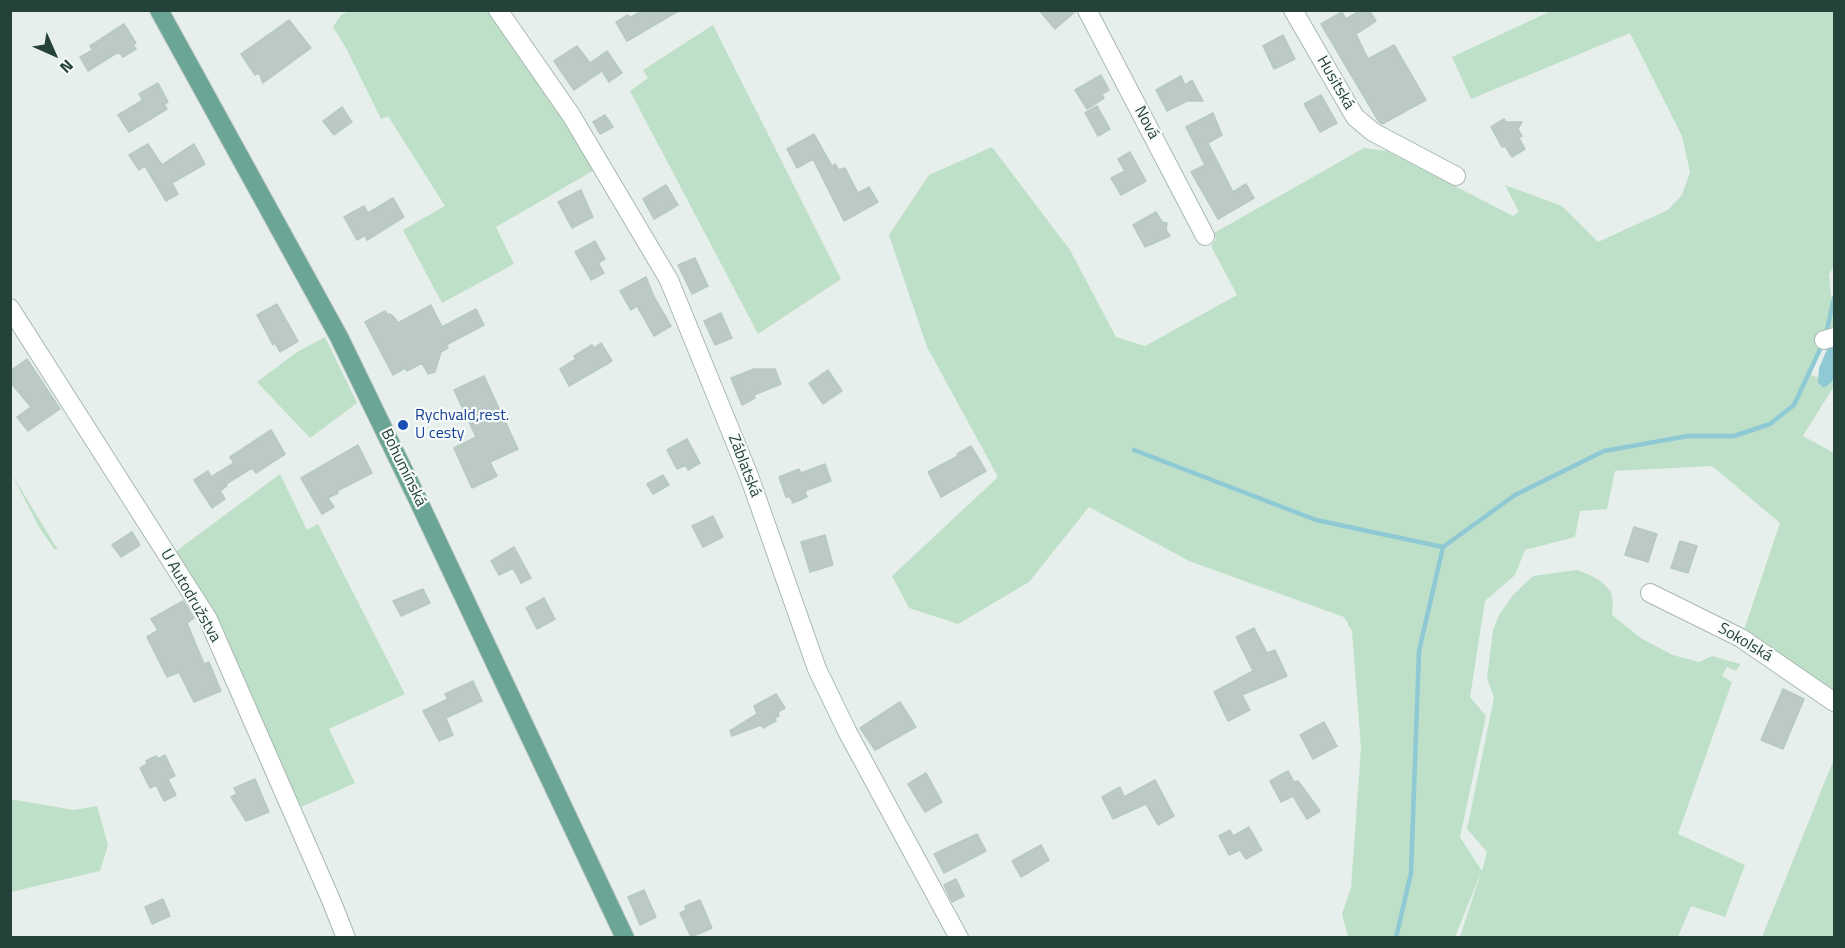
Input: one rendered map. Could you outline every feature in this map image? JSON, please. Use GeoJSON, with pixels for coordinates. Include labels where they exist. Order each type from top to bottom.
{"type":"FeatureCollection","features":[{"type":"Feature","properties":{"kind":"main road","name":"Bohumínská"},"geometry":{"type":"LineString","coordinates":[[159,10],[339,337],[625,938]]}},
{"type":"Feature","properties":{"kind":"street","name":"Záblatská"},"geometry":{"type":"LineString","coordinates":[[498,10],[571,115],[669,280],[749,476],[817,669],[848,733],[959,938]]}},
{"type":"Feature","properties":{"kind":"street","name":"Nová"},"geometry":{"type":"LineString","coordinates":[[1087,10],[1205,236]]}},
{"type":"Feature","properties":{"kind":"street","name":"Husitská"},"geometry":{"type":"LineString","coordinates":[[1293,10],[1355,117],[1373,132],[1456,176]]}},
{"type":"Feature","properties":{"kind":"street","name":"U Autodružstva"},"geometry":{"type":"LineString","coordinates":[[10,308],[208,620],[346,938]]}},
{"type":"Feature","properties":{"kind":"street","name":"Sokolská"},"geometry":{"type":"LineString","coordinates":[[1650,592],[1741,638],[1834,702]]}},
{"type":"Feature","properties":{"kind":"green space"},"geometry":{"type":"Polygon","coordinates":[[[349,11],[490,11],[542,82],[596,169],[496,227],[514,264],[442,303],[403,230],[445,206],[388,116],[381,119],[346,48],[333,27],[341,15],[349,11]]]}},
{"type":"Feature","properties":{"kind":"green space"},"geometry":{"type":"Polygon","coordinates":[[[1551,11],[1834,11],[1834,265],[1829,275],[1834,326],[1825,337],[1811,375],[1834,383],[1834,386],[1803,436],[1834,453],[1834,692],[1744,630],[1780,523],[1712,466],[1615,471],[1607,509],[1580,511],[1575,537],[1525,550],[1515,575],[1485,601],[1470,697],[1486,716],[1460,837],[1482,871],[1487,852],[1467,829],[1494,698],[1487,678],[1493,630],[1499,615],[1513,595],[1533,576],[1577,570],[1602,582],[1611,592],[1612,615],[1642,639],[1673,655],[1699,662],[1712,656],[1740,664],[1736,671],[1727,667],[1722,676],[1732,682],[1678,834],[1745,865],[1725,917],[1691,906],[1678,937],[1460,937],[1481,872],[1455,937],[1348,937],[1342,914],[1351,888],[1361,748],[1352,631],[1344,617],[1189,561],[1089,507],[1029,582],[958,624],[909,608],[892,576],[998,477],[927,347],[889,235],[929,175],[992,147],[1070,250],[1116,337],[1145,346],[1237,295],[1211,246],[1216,239],[1214,233],[1364,148],[1387,151],[1513,216],[1519,212],[1505,185],[1562,206],[1598,242],[1668,210],[1682,195],[1690,172],[1682,136],[1630,33],[1471,99],[1452,57],[1551,11]]]}},
{"type":"Feature","properties":{"kind":"green space"},"geometry":{"type":"Polygon","coordinates":[[[713,25],[841,279],[758,334],[630,91],[648,78],[643,70],[713,25]]]}},
{"type":"Feature","properties":{"kind":"green space"},"geometry":{"type":"Polygon","coordinates":[[[325,337],[357,403],[310,438],[257,382],[297,352],[325,337]]]}},
{"type":"Feature","properties":{"kind":"green space"},"geometry":{"type":"Polygon","coordinates":[[[11,473],[58,550],[54,549],[39,527],[11,473]]]}},
{"type":"Feature","properties":{"kind":"green space"},"geometry":{"type":"Polygon","coordinates":[[[280,474],[307,530],[318,524],[405,694],[329,729],[355,783],[301,807],[211,611],[175,552],[280,474]]]}},
{"type":"Feature","properties":{"kind":"green space"},"geometry":{"type":"Polygon","coordinates":[[[1834,759],[1834,937],[1762,937],[1834,759]]]}},
{"type":"Feature","properties":{"kind":"green space"},"geometry":{"type":"Polygon","coordinates":[[[10,799],[74,810],[97,806],[108,845],[100,871],[11,892],[10,799]]]}},
{"type":"Feature","properties":{"kind":"water"},"geometry":{"type":"Polygon","coordinates":[[[1834,343],[1834,380],[1824,388],[1818,383],[1819,368],[1828,347],[1834,343]]]}},
{"type":"Feature","properties":{"kind":"building"},"geometry":{"type":"Polygon","coordinates":[[[643,10],[680,10],[627,41],[616,22],[628,15],[630,18],[643,10]]]}},
{"type":"Feature","properties":{"kind":"building"},"geometry":{"type":"Polygon","coordinates":[[[1039,10],[1076,10],[1076,11],[1055,29],[1039,10]]]}},
{"type":"Feature","properties":{"kind":"building"},"geometry":{"type":"Polygon","coordinates":[[[1361,10],[1369,10],[1376,21],[1356,34],[1368,59],[1394,45],[1426,100],[1382,124],[1321,24],[1342,12],[1346,19],[1361,10]]]}},
{"type":"Feature","properties":{"kind":"building"},"geometry":{"type":"Polygon","coordinates":[[[289,20],[311,48],[263,83],[259,73],[255,75],[241,54],[289,20]]]}},
{"type":"Feature","properties":{"kind":"building"},"geometry":{"type":"Polygon","coordinates":[[[124,24],[136,43],[133,45],[136,49],[123,57],[120,53],[115,54],[88,71],[80,57],[93,50],[90,46],[124,24]]]}},
{"type":"Feature","properties":{"kind":"building"},"geometry":{"type":"Polygon","coordinates":[[[1283,35],[1295,59],[1274,69],[1263,46],[1283,35]]]}},
{"type":"Feature","properties":{"kind":"building"},"geometry":{"type":"Polygon","coordinates":[[[577,46],[590,63],[607,51],[622,73],[609,82],[602,71],[574,90],[554,61],[577,46]]]}},
{"type":"Feature","properties":{"kind":"building"},"geometry":{"type":"Polygon","coordinates":[[[1101,75],[1109,90],[1102,94],[1104,98],[1087,109],[1075,90],[1101,75]]]}},
{"type":"Feature","properties":{"kind":"building"},"geometry":{"type":"Polygon","coordinates":[[[1181,76],[1185,85],[1192,80],[1203,101],[1187,101],[1167,111],[1156,90],[1181,76]]]}},
{"type":"Feature","properties":{"kind":"building"},"geometry":{"type":"Polygon","coordinates":[[[158,83],[168,102],[164,104],[167,109],[129,132],[118,115],[143,100],[139,94],[158,83]]]}},
{"type":"Feature","properties":{"kind":"building"},"geometry":{"type":"Polygon","coordinates":[[[1321,95],[1337,123],[1320,132],[1304,104],[1321,95]]]}},
{"type":"Feature","properties":{"kind":"building"},"geometry":{"type":"Polygon","coordinates":[[[1097,106],[1110,129],[1098,136],[1085,113],[1097,106]]]}},
{"type":"Feature","properties":{"kind":"building"},"geometry":{"type":"Polygon","coordinates":[[[342,107],[352,122],[334,135],[323,121],[342,107]]]}},
{"type":"Feature","properties":{"kind":"building"},"geometry":{"type":"Polygon","coordinates":[[[1213,113],[1222,135],[1208,143],[1233,192],[1246,184],[1254,198],[1218,219],[1191,172],[1205,165],[1186,127],[1213,113]]]}},
{"type":"Feature","properties":{"kind":"building"},"geometry":{"type":"Polygon","coordinates":[[[605,115],[613,127],[600,134],[593,122],[605,115]]]}},
{"type":"Feature","properties":{"kind":"building"},"geometry":{"type":"Polygon","coordinates":[[[1504,119],[1506,122],[1522,122],[1518,129],[1522,136],[1519,138],[1525,149],[1512,157],[1505,146],[1502,147],[1491,127],[1504,119]]]}},
{"type":"Feature","properties":{"kind":"building"},"geometry":{"type":"Polygon","coordinates":[[[814,134],[832,166],[835,164],[839,170],[845,168],[858,193],[869,187],[878,202],[844,221],[813,159],[797,168],[787,149],[814,134]]]}},
{"type":"Feature","properties":{"kind":"building"},"geometry":{"type":"Polygon","coordinates":[[[148,144],[162,165],[194,144],[205,164],[172,183],[178,194],[166,201],[145,166],[139,170],[129,155],[148,144]]]}},
{"type":"Feature","properties":{"kind":"building"},"geometry":{"type":"Polygon","coordinates":[[[1130,152],[1146,181],[1121,195],[1111,178],[1125,171],[1118,159],[1130,152]]]}},
{"type":"Feature","properties":{"kind":"building"},"geometry":{"type":"Polygon","coordinates":[[[666,185],[678,205],[654,219],[643,199],[666,185]]]}},
{"type":"Feature","properties":{"kind":"building"},"geometry":{"type":"Polygon","coordinates":[[[581,190],[593,217],[572,228],[558,202],[581,190]]]}},
{"type":"Feature","properties":{"kind":"building"},"geometry":{"type":"Polygon","coordinates":[[[393,198],[404,217],[367,240],[365,235],[357,240],[344,217],[364,206],[368,213],[393,198]]]}},
{"type":"Feature","properties":{"kind":"building"},"geometry":{"type":"Polygon","coordinates":[[[1156,212],[1162,222],[1167,223],[1166,230],[1170,236],[1145,247],[1133,225],[1156,212]]]}},
{"type":"Feature","properties":{"kind":"building"},"geometry":{"type":"Polygon","coordinates":[[[595,241],[605,259],[598,263],[604,273],[591,280],[575,252],[595,241]]]}},
{"type":"Feature","properties":{"kind":"building"},"geometry":{"type":"Polygon","coordinates":[[[695,258],[708,286],[692,294],[678,265],[695,258]]]}},
{"type":"Feature","properties":{"kind":"building"},"geometry":{"type":"Polygon","coordinates":[[[646,277],[654,297],[671,326],[654,336],[637,306],[631,310],[620,291],[646,277]]]}},
{"type":"Feature","properties":{"kind":"building"},"geometry":{"type":"Polygon","coordinates":[[[277,304],[298,341],[280,352],[275,343],[273,345],[257,315],[277,304]]]}},
{"type":"Feature","properties":{"kind":"building"},"geometry":{"type":"Polygon","coordinates":[[[431,305],[442,327],[476,309],[484,325],[446,345],[448,348],[441,352],[435,372],[428,374],[422,363],[407,371],[405,368],[393,375],[365,322],[385,311],[398,323],[431,305]]]}},
{"type":"Feature","properties":{"kind":"building"},"geometry":{"type":"Polygon","coordinates":[[[721,313],[732,338],[715,345],[704,321],[721,313]]]}},
{"type":"Feature","properties":{"kind":"building"},"geometry":{"type":"Polygon","coordinates":[[[601,343],[612,361],[569,386],[560,369],[576,359],[574,356],[592,345],[594,348],[601,343]]]}},
{"type":"Feature","properties":{"kind":"building"},"geometry":{"type":"Polygon","coordinates":[[[27,359],[60,409],[28,431],[17,417],[31,407],[10,382],[10,371],[27,359]]]}},
{"type":"Feature","properties":{"kind":"building"},"geometry":{"type":"Polygon","coordinates":[[[754,369],[775,369],[781,384],[754,395],[755,398],[742,405],[731,378],[754,369]]]}},
{"type":"Feature","properties":{"kind":"building"},"geometry":{"type":"Polygon","coordinates":[[[828,370],[842,391],[823,404],[809,383],[828,370]]]}},
{"type":"Feature","properties":{"kind":"building"},"geometry":{"type":"Polygon","coordinates":[[[484,376],[518,449],[490,462],[497,476],[472,488],[454,448],[476,437],[454,390],[484,376]]]}},
{"type":"Feature","properties":{"kind":"building"},"geometry":{"type":"Polygon","coordinates":[[[271,430],[285,454],[256,473],[252,468],[226,484],[227,486],[220,491],[225,499],[212,508],[194,480],[208,471],[211,477],[234,463],[230,457],[271,430]]]}},
{"type":"Feature","properties":{"kind":"building"},"geometry":{"type":"Polygon","coordinates":[[[687,439],[700,463],[688,470],[686,465],[677,469],[667,450],[687,439]]]}},
{"type":"Feature","properties":{"kind":"building"},"geometry":{"type":"Polygon","coordinates":[[[358,445],[372,473],[328,498],[334,507],[322,514],[301,478],[358,445]]]}},
{"type":"Feature","properties":{"kind":"building"},"geometry":{"type":"Polygon","coordinates":[[[971,446],[986,471],[941,497],[928,472],[958,456],[957,454],[971,446]]]}},
{"type":"Feature","properties":{"kind":"building"},"geometry":{"type":"Polygon","coordinates":[[[825,464],[831,481],[805,491],[807,497],[793,503],[790,497],[786,497],[779,477],[799,469],[801,473],[825,464]]]}},
{"type":"Feature","properties":{"kind":"building"},"geometry":{"type":"Polygon","coordinates":[[[663,475],[669,485],[653,494],[647,484],[663,475]]]}},
{"type":"Feature","properties":{"kind":"building"},"geometry":{"type":"Polygon","coordinates":[[[713,516],[723,537],[703,547],[692,526],[713,516]]]}},
{"type":"Feature","properties":{"kind":"building"},"geometry":{"type":"Polygon","coordinates":[[[1634,527],[1657,534],[1648,562],[1625,555],[1634,527]]]}},
{"type":"Feature","properties":{"kind":"building"},"geometry":{"type":"Polygon","coordinates":[[[132,532],[140,545],[121,557],[112,545],[132,532]]]}},
{"type":"Feature","properties":{"kind":"building"},"geometry":{"type":"Polygon","coordinates":[[[825,535],[833,565],[810,572],[801,542],[825,535]]]}},
{"type":"Feature","properties":{"kind":"building"},"geometry":{"type":"Polygon","coordinates":[[[1680,541],[1697,546],[1688,573],[1671,568],[1680,541]]]}},
{"type":"Feature","properties":{"kind":"building"},"geometry":{"type":"Polygon","coordinates":[[[514,547],[531,578],[521,583],[513,568],[499,575],[491,561],[514,547]]]}},
{"type":"Feature","properties":{"kind":"building"},"geometry":{"type":"Polygon","coordinates":[[[423,589],[430,603],[401,616],[393,601],[423,589]]]}},
{"type":"Feature","properties":{"kind":"building"},"geometry":{"type":"Polygon","coordinates":[[[544,598],[555,619],[537,629],[526,608],[544,598]]]}},
{"type":"Feature","properties":{"kind":"building"},"geometry":{"type":"Polygon","coordinates":[[[183,601],[194,618],[187,623],[204,664],[209,662],[221,691],[194,702],[179,672],[167,677],[147,637],[158,630],[151,619],[183,601]]]}},
{"type":"Feature","properties":{"kind":"building"},"geometry":{"type":"Polygon","coordinates":[[[1254,628],[1267,653],[1275,650],[1287,676],[1242,695],[1250,710],[1228,721],[1214,692],[1253,671],[1236,637],[1254,628]]]}},
{"type":"Feature","properties":{"kind":"building"},"geometry":{"type":"Polygon","coordinates":[[[473,681],[482,701],[446,718],[453,735],[439,741],[423,711],[448,699],[445,694],[473,681]]]}},
{"type":"Feature","properties":{"kind":"building"},"geometry":{"type":"Polygon","coordinates":[[[1783,689],[1804,699],[1783,749],[1761,740],[1783,689]]]}},
{"type":"Feature","properties":{"kind":"building"},"geometry":{"type":"Polygon","coordinates":[[[776,694],[785,708],[778,712],[779,716],[775,718],[776,721],[763,728],[761,725],[732,736],[730,731],[757,714],[754,706],[776,694]]]}},
{"type":"Feature","properties":{"kind":"building"},"geometry":{"type":"Polygon","coordinates":[[[900,702],[916,727],[875,750],[860,728],[900,702]]]}},
{"type":"Feature","properties":{"kind":"building"},"geometry":{"type":"Polygon","coordinates":[[[1324,722],[1337,746],[1313,759],[1300,735],[1324,722]]]}},
{"type":"Feature","properties":{"kind":"building"},"geometry":{"type":"Polygon","coordinates":[[[165,755],[175,776],[168,779],[176,795],[164,801],[156,785],[150,788],[140,768],[147,764],[146,761],[165,755]]]}},
{"type":"Feature","properties":{"kind":"building"},"geometry":{"type":"Polygon","coordinates":[[[1288,771],[1294,782],[1298,781],[1320,811],[1307,819],[1293,796],[1281,802],[1270,781],[1288,771]]]}},
{"type":"Feature","properties":{"kind":"building"},"geometry":{"type":"Polygon","coordinates":[[[926,773],[942,802],[925,812],[908,784],[926,773]]]}},
{"type":"Feature","properties":{"kind":"building"},"geometry":{"type":"Polygon","coordinates":[[[255,779],[269,812],[246,821],[231,797],[237,794],[234,788],[255,779]]]}},
{"type":"Feature","properties":{"kind":"building"},"geometry":{"type":"Polygon","coordinates":[[[1155,780],[1174,816],[1158,825],[1146,804],[1113,819],[1102,797],[1120,787],[1124,797],[1155,780]]]}},
{"type":"Feature","properties":{"kind":"building"},"geometry":{"type":"Polygon","coordinates":[[[1249,827],[1262,850],[1246,859],[1240,850],[1229,855],[1219,836],[1230,830],[1233,836],[1249,827]]]}},
{"type":"Feature","properties":{"kind":"building"},"geometry":{"type":"Polygon","coordinates":[[[977,834],[986,851],[944,873],[934,854],[977,834]]]}},
{"type":"Feature","properties":{"kind":"building"},"geometry":{"type":"Polygon","coordinates":[[[1041,845],[1049,860],[1021,877],[1012,861],[1041,845]]]}},
{"type":"Feature","properties":{"kind":"building"},"geometry":{"type":"Polygon","coordinates":[[[956,879],[964,896],[952,902],[944,885],[956,879]]]}},
{"type":"Feature","properties":{"kind":"building"},"geometry":{"type":"Polygon","coordinates":[[[644,890],[656,917],[640,925],[628,897],[644,890]]]}},
{"type":"Feature","properties":{"kind":"building"},"geometry":{"type":"Polygon","coordinates":[[[163,899],[170,916],[152,924],[145,907],[163,899]]]}},
{"type":"Feature","properties":{"kind":"building"},"geometry":{"type":"Polygon","coordinates":[[[700,900],[712,928],[691,937],[680,913],[686,910],[685,906],[700,900]]]}},
{"type":"Feature","properties":{"kind":"waterway"},"geometry":{"type":"LineString","coordinates":[[1826,334],[1834,298]]}},
{"type":"Feature","properties":{"kind":"waterway"},"geometry":{"type":"LineString","coordinates":[[1396,938],[1411,873],[1419,651],[1443,547],[1515,495],[1604,451],[1688,436],[1734,436],[1770,424],[1794,405],[1822,345]]}},
{"type":"Feature","properties":{"kind":"waterway"},"geometry":{"type":"LineString","coordinates":[[1134,450],[1316,520],[1443,547]]}},
{"type":"Feature","properties":{"kind":"place","name":"Rychvald,rest. U cesty"},"geometry":{"type":"Point","coordinates":[403,425]}}]}
